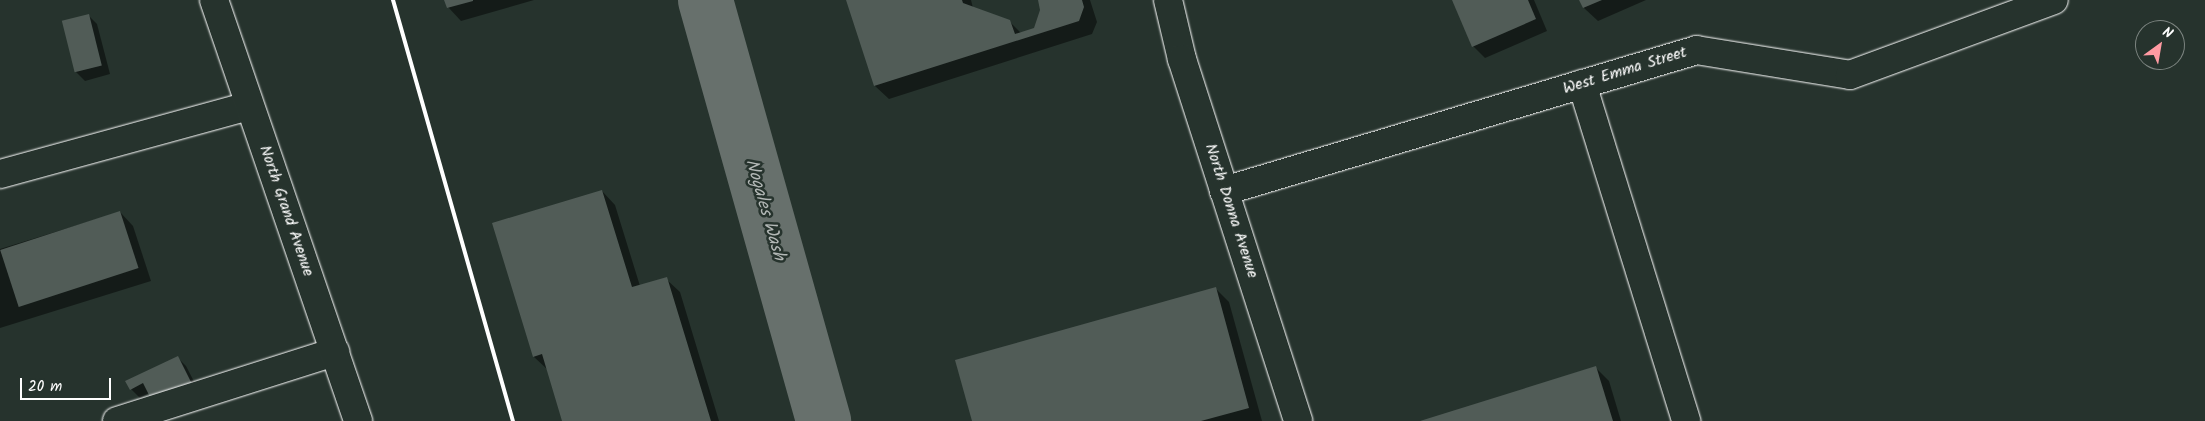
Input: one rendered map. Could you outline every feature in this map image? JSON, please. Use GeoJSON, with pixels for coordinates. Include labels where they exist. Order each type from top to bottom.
{"type":"FeatureCollection","features":[{"type":"Feature","properties":{"kind":"street","name":"North Grand Avenue"},"geometry":{"type":"LineString","coordinates":[[214,0],[358,421]]}},
{"type":"Feature","properties":{"kind":"street","name":"North Donna Avenue"},"geometry":{"type":"LineString","coordinates":[[1168,0],[1182,58],[1298,421]]}},
{"type":"Feature","properties":{"kind":"street","name":"West Emma Street"},"geometry":{"type":"LineString","coordinates":[[1224,191],[1696,50],[1850,75],[2054,0]]}},
{"type":"Feature","properties":{"kind":"street"},"geometry":{"type":"LineString","coordinates":[[1582,84],[1686,421]]}},
{"type":"Feature","properties":{"kind":"street"},"geometry":{"type":"LineString","coordinates":[[0,174],[249,106]]}},
{"type":"Feature","properties":{"kind":"street"},"geometry":{"type":"LineString","coordinates":[[117,421],[335,352]]}},
{"type":"Feature","properties":{"kind":"building"},"geometry":{"type":"Polygon","coordinates":[[[444,0],[473,0],[473,1],[447,8],[444,0]]]}},
{"type":"Feature","properties":{"kind":"building"},"geometry":{"type":"Polygon","coordinates":[[[846,0],[962,0],[963,3],[1010,20],[1015,34],[1034,28],[1040,10],[1038,0],[1082,0],[1084,7],[1079,21],[874,86],[846,0]]]}},
{"type":"Feature","properties":{"kind":"building"},"geometry":{"type":"Polygon","coordinates":[[[1452,0],[1528,0],[1536,19],[1472,47],[1452,0]]]}},
{"type":"Feature","properties":{"kind":"building"},"geometry":{"type":"Polygon","coordinates":[[[1579,0],[1602,0],[1583,8],[1579,0]]]}},
{"type":"Feature","properties":{"kind":"building"},"geometry":{"type":"Polygon","coordinates":[[[89,14],[102,65],[75,72],[62,21],[89,14]]]}},
{"type":"Feature","properties":{"kind":"building"},"geometry":{"type":"Polygon","coordinates":[[[602,190],[632,287],[667,277],[711,421],[562,421],[542,354],[533,357],[492,223],[602,190]]]}},
{"type":"Feature","properties":{"kind":"building"},"geometry":{"type":"Polygon","coordinates":[[[120,211],[139,268],[19,307],[0,250],[120,211]]]}},
{"type":"Feature","properties":{"kind":"building"},"geometry":{"type":"Polygon","coordinates":[[[1216,287],[1249,408],[1201,421],[972,421],[955,360],[1216,287]]]}},
{"type":"Feature","properties":{"kind":"building"},"geometry":{"type":"Polygon","coordinates":[[[178,356],[194,388],[155,407],[143,383],[130,390],[125,381],[178,356]]]}},
{"type":"Feature","properties":{"kind":"building"},"geometry":{"type":"Polygon","coordinates":[[[1596,366],[1613,421],[1420,421],[1596,366]]]}},
{"type":"Feature","properties":{"kind":"waterway","name":"Nogales Wash"},"geometry":{"type":"LineString","coordinates":[[705,0],[823,421]]}},
{"type":"Feature","properties":{"kind":"railway"},"geometry":{"type":"LineString","coordinates":[[393,0],[513,421]]}}]}
